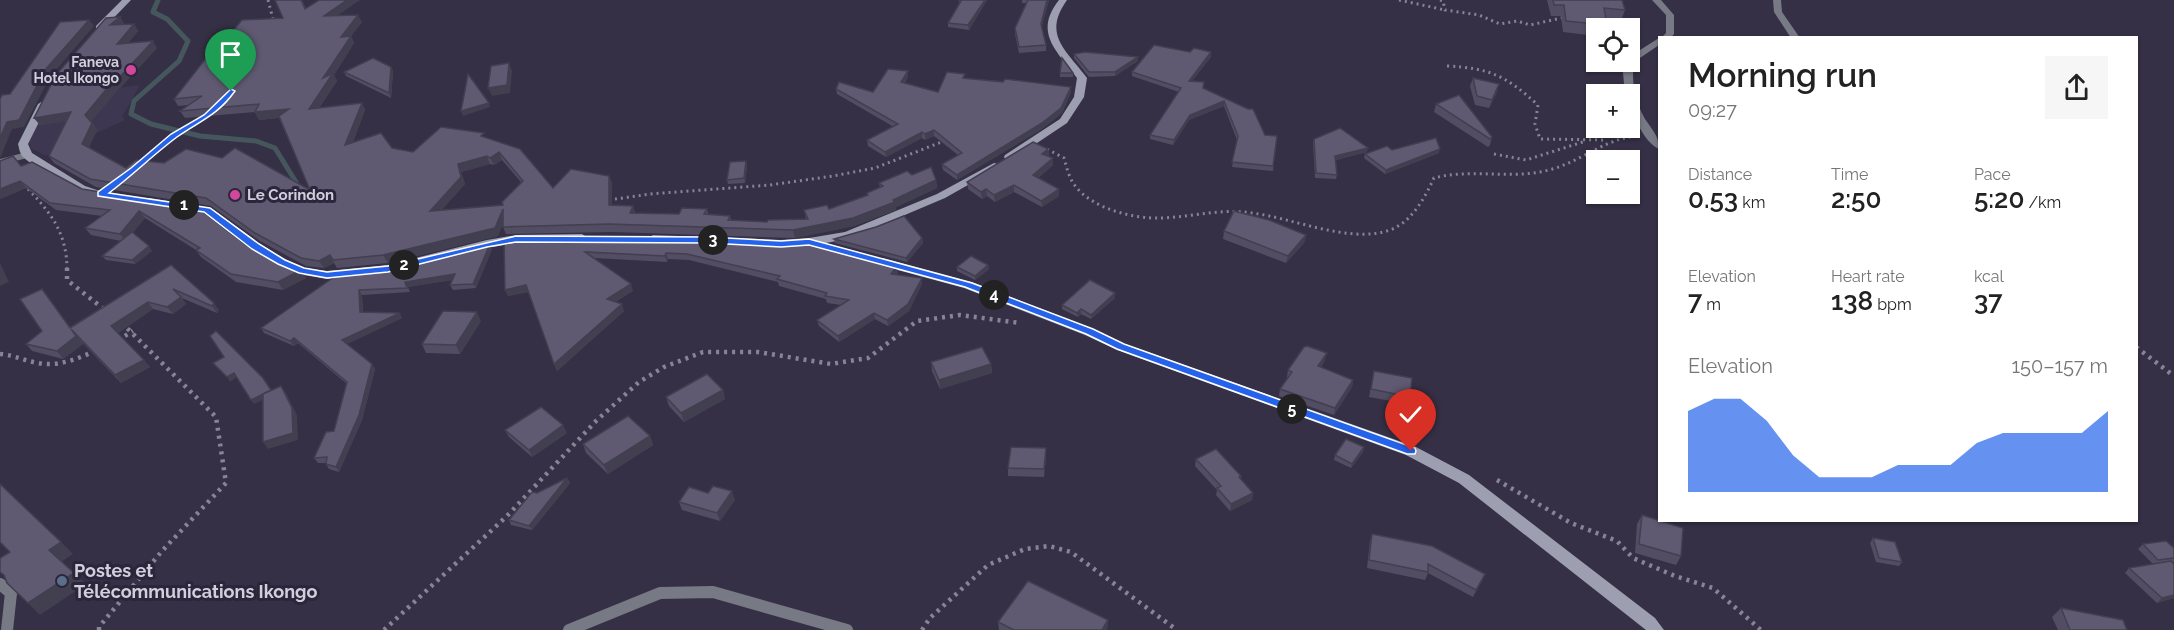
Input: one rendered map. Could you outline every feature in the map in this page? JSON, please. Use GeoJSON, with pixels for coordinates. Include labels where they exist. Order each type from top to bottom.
{"type":"FeatureCollection","features":[{"type":"Feature","properties":{"kind":"street"},"geometry":{"type":"LineString","coordinates":[[89,39],[127,0]]}},
{"type":"Feature","properties":{"kind":"street"},"geometry":{"type":"LineString","coordinates":[[636,239],[781,244],[809,242],[848,235],[941,196],[1064,121],[1080,97],[1082,78],[1051,35],[1049,22],[1054,9],[1063,0]]}},
{"type":"Feature","properties":{"kind":"street"},"geometry":{"type":"LineString","coordinates":[[1656,0],[1670,15],[1670,34],[1668,36]]}},
{"type":"Feature","properties":{"kind":"street"},"geometry":{"type":"LineString","coordinates":[[1777,0],[1778,12],[1795,36]]}},
{"type":"Feature","properties":{"kind":"street"},"geometry":{"type":"LineString","coordinates":[[1640,54],[1658,42]]}},
{"type":"Feature","properties":{"kind":"street"},"geometry":{"type":"LineString","coordinates":[[1627,72],[1626,77],[1634,104],[1650,135],[1658,145]]}},
{"type":"Feature","properties":{"kind":"street"},"geometry":{"type":"LineString","coordinates":[[50,90],[23,144],[27,155],[81,188],[111,196]]}},
{"type":"Feature","properties":{"kind":"street"},"geometry":{"type":"LineString","coordinates":[[0,162],[27,155]]}},
{"type":"Feature","properties":{"kind":"street"},"geometry":{"type":"LineString","coordinates":[[140,200],[207,210],[255,246],[281,262],[302,271],[327,275],[388,269],[516,239],[589,238]]}},
{"type":"Feature","properties":{"kind":"street"},"geometry":{"type":"LineString","coordinates":[[809,242],[843,251]]}},
{"type":"Feature","properties":{"kind":"street"},"geometry":{"type":"LineString","coordinates":[[866,257],[968,285],[1089,332],[1120,347],[1411,451],[1464,479],[1656,630]]}},
{"type":"Feature","properties":{"kind":"lane"},"geometry":{"type":"LineString","coordinates":[[0,584],[11,593],[8,630]]}},
{"type":"Feature","properties":{"kind":"lane"},"geometry":{"type":"LineString","coordinates":[[569,630],[660,593],[713,592],[847,630]]}},
{"type":"Feature","properties":{"kind":"path"},"geometry":{"type":"LineString","coordinates":[[268,0],[276,28]]}},
{"type":"Feature","properties":{"kind":"path"},"geometry":{"type":"LineString","coordinates":[[1399,0],[1479,15],[1500,24],[1517,21],[1530,25],[1571,16]]}},
{"type":"Feature","properties":{"kind":"path"},"geometry":{"type":"LineString","coordinates":[[1440,0],[1445,10]]}},
{"type":"Feature","properties":{"kind":"path"},"geometry":{"type":"LineString","coordinates":[[1447,66],[1479,67],[1495,71],[1518,84],[1538,105],[1535,124],[1540,139],[1608,140]]}},
{"type":"Feature","properties":{"kind":"path"},"geometry":{"type":"LineString","coordinates":[[141,164],[174,135],[214,111]]}},
{"type":"Feature","properties":{"kind":"path"},"geometry":{"type":"LineString","coordinates":[[1033,142],[1064,158],[1069,180],[1092,200],[1121,211],[1158,218],[1199,212],[1232,211],[1287,219],[1351,234],[1388,231],[1407,219],[1424,201],[1434,178],[1450,172],[1515,175],[1551,170],[1608,140],[1622,136],[1650,135]]}},
{"type":"Feature","properties":{"kind":"path"},"geometry":{"type":"LineString","coordinates":[[605,204],[610,199],[770,185],[875,168],[944,141],[948,136]]}},
{"type":"Feature","properties":{"kind":"path"},"geometry":{"type":"LineString","coordinates":[[1494,154],[1526,160],[1589,140]]}},
{"type":"Feature","properties":{"kind":"path"},"geometry":{"type":"LineString","coordinates":[[23,182],[51,213],[67,250],[68,280],[133,331],[216,417],[226,483],[162,551],[99,627],[99,630]]}},
{"type":"Feature","properties":{"kind":"path"},"geometry":{"type":"LineString","coordinates":[[384,630],[507,516],[596,421],[639,382],[664,367],[703,352],[758,352],[831,364],[868,358],[917,321],[960,315],[1026,323]]}},
{"type":"Feature","properties":{"kind":"path"},"geometry":{"type":"LineString","coordinates":[[116,341],[133,331]]}},
{"type":"Feature","properties":{"kind":"path"},"geometry":{"type":"LineString","coordinates":[[2138,349],[2174,376]]}},
{"type":"Feature","properties":{"kind":"path"},"geometry":{"type":"LineString","coordinates":[[0,354],[11,354],[39,363],[63,364],[99,350]]}},
{"type":"Feature","properties":{"kind":"path"},"geometry":{"type":"LineString","coordinates":[[1492,478],[1571,523],[1617,541],[1633,558],[1675,576],[1713,588],[1761,630]]}},
{"type":"Feature","properties":{"kind":"path"},"geometry":{"type":"LineString","coordinates":[[922,630],[930,618],[988,565],[1025,549],[1049,546],[1071,552],[1177,630]]}},
{"type":"Feature","properties":{"kind":"shaded area"},"geometry":{"type":"Polygon","coordinates":[[[140,85],[122,117],[125,120],[46,156],[31,148],[29,142],[51,97],[140,85]]]}},
{"type":"Feature","properties":{"kind":"building"},"geometry":{"type":"Polygon","coordinates":[[[275,0],[301,0],[305,9],[319,0],[347,0],[324,16],[358,15],[341,37],[351,36],[323,78],[333,73],[309,109],[362,103],[345,145],[381,133],[392,148],[413,152],[441,127],[484,133],[481,136],[520,149],[553,188],[571,169],[609,176],[609,205],[633,206],[630,213],[679,214],[682,208],[707,209],[704,214],[730,216],[728,220],[767,222],[768,220],[808,219],[804,210],[827,205],[829,209],[868,195],[867,193],[883,186],[879,183],[907,171],[912,175],[931,167],[936,180],[893,200],[895,202],[853,218],[793,230],[609,224],[503,227],[503,209],[495,228],[383,255],[333,260],[330,255],[319,261],[301,258],[255,233],[206,198],[90,179],[49,156],[71,112],[34,118],[56,75],[106,18],[120,17],[110,25],[134,24],[117,44],[153,41],[117,80],[114,80],[85,115],[92,123],[82,144],[126,168],[136,160],[164,163],[186,149],[222,158],[235,148],[310,190],[279,116],[289,109],[255,112],[259,104],[180,111],[202,96],[174,99],[225,34],[231,33],[242,20],[283,18],[275,0]],[[499,152],[490,158],[487,156],[458,164],[461,177],[430,211],[503,205],[502,202],[523,181],[499,152]]]}},
{"type":"Feature","properties":{"kind":"building"},"geometry":{"type":"Polygon","coordinates":[[[959,0],[985,0],[968,25],[948,23],[961,1],[959,0]]]}},
{"type":"Feature","properties":{"kind":"building"},"geometry":{"type":"Polygon","coordinates":[[[1028,0],[1047,0],[1041,24],[1046,45],[1019,47],[1015,28],[1028,0]]]}},
{"type":"Feature","properties":{"kind":"building"},"geometry":{"type":"Polygon","coordinates":[[[1553,0],[1622,0],[1625,10],[1604,8],[1606,18],[1586,18],[1586,23],[1566,21],[1564,5],[1554,5],[1553,0]]]}},
{"type":"Feature","properties":{"kind":"building"},"geometry":{"type":"Polygon","coordinates":[[[89,20],[45,70],[19,120],[7,122],[0,138],[0,99],[2,95],[10,94],[60,22],[89,20]]]}},
{"type":"Feature","properties":{"kind":"building"},"geometry":{"type":"Polygon","coordinates":[[[1154,45],[1190,52],[1194,48],[1211,52],[1189,81],[1204,82],[1203,88],[1248,109],[1253,109],[1265,135],[1277,136],[1273,166],[1232,162],[1238,136],[1224,101],[1190,115],[1174,140],[1150,135],[1181,88],[1132,72],[1154,45]]]}},
{"type":"Feature","properties":{"kind":"building"},"geometry":{"type":"Polygon","coordinates":[[[1085,52],[1138,57],[1115,72],[1089,72],[1074,54],[1085,52]]]}},
{"type":"Feature","properties":{"kind":"building"},"geometry":{"type":"Polygon","coordinates":[[[373,58],[391,67],[389,93],[344,72],[373,58]]]}},
{"type":"Feature","properties":{"kind":"building"},"geometry":{"type":"Polygon","coordinates":[[[1062,58],[1068,66],[1073,73],[1060,73],[1062,58]]]}},
{"type":"Feature","properties":{"kind":"building"},"geometry":{"type":"Polygon","coordinates":[[[509,63],[507,85],[488,88],[491,66],[509,63]]]}},
{"type":"Feature","properties":{"kind":"building"},"geometry":{"type":"Polygon","coordinates":[[[888,69],[908,71],[901,82],[938,92],[947,72],[965,74],[963,78],[1003,82],[1005,79],[1071,87],[1061,108],[1042,123],[957,175],[942,164],[962,153],[934,130],[925,134],[922,132],[885,152],[867,140],[898,124],[836,89],[839,82],[873,92],[888,69]]]}},
{"type":"Feature","properties":{"kind":"building"},"geometry":{"type":"Polygon","coordinates":[[[468,74],[489,103],[461,111],[468,74]]]}},
{"type":"Feature","properties":{"kind":"building"},"geometry":{"type":"Polygon","coordinates":[[[1473,78],[1499,84],[1492,100],[1477,96],[1473,78]]]}},
{"type":"Feature","properties":{"kind":"building"},"geometry":{"type":"Polygon","coordinates":[[[1459,95],[1492,137],[1490,139],[1436,104],[1459,95]]]}},
{"type":"Feature","properties":{"kind":"building"},"geometry":{"type":"Polygon","coordinates":[[[1340,128],[1368,148],[1335,156],[1337,175],[1316,173],[1314,139],[1340,128]]]}},
{"type":"Feature","properties":{"kind":"building"},"geometry":{"type":"Polygon","coordinates":[[[1436,138],[1440,149],[1386,170],[1365,154],[1387,146],[1392,150],[1436,138]]]}},
{"type":"Feature","properties":{"kind":"building"},"geometry":{"type":"Polygon","coordinates":[[[1033,142],[1048,149],[1042,154],[1053,158],[1033,175],[1059,189],[1041,201],[1014,185],[994,195],[986,189],[981,192],[967,182],[1033,142]]]}},
{"type":"Feature","properties":{"kind":"building"},"geometry":{"type":"Polygon","coordinates":[[[13,156],[21,166],[32,162],[82,189],[198,208],[245,244],[301,270],[278,282],[231,274],[196,250],[200,248],[139,211],[120,234],[85,228],[110,210],[50,203],[20,181],[0,189],[0,161],[13,156]]]}},
{"type":"Feature","properties":{"kind":"building"},"geometry":{"type":"Polygon","coordinates":[[[746,161],[744,178],[727,180],[730,162],[746,161]]]}},
{"type":"Feature","properties":{"kind":"building"},"geometry":{"type":"Polygon","coordinates":[[[1234,211],[1269,220],[1306,235],[1288,256],[1224,231],[1234,211]]]}},
{"type":"Feature","properties":{"kind":"building"},"geometry":{"type":"Polygon","coordinates":[[[904,216],[922,238],[906,258],[834,239],[876,227],[904,216]]]}},
{"type":"Feature","properties":{"kind":"building"},"geometry":{"type":"Polygon","coordinates":[[[132,232],[149,246],[132,260],[102,256],[132,232]]]}},
{"type":"Feature","properties":{"kind":"building"},"geometry":{"type":"Polygon","coordinates":[[[610,237],[768,243],[807,241],[897,266],[891,274],[922,278],[908,304],[887,320],[874,313],[838,336],[817,320],[849,300],[825,296],[827,293],[777,279],[780,276],[687,254],[666,253],[665,256],[585,252],[631,284],[607,299],[622,304],[554,364],[526,285],[505,290],[504,241],[610,237]]]}},
{"type":"Feature","properties":{"kind":"building"},"geometry":{"type":"Polygon","coordinates":[[[490,244],[473,284],[450,285],[455,274],[405,282],[407,288],[359,290],[360,312],[400,313],[342,340],[372,364],[359,415],[336,467],[326,464],[327,457],[314,458],[326,432],[334,431],[347,382],[294,338],[290,341],[261,328],[337,275],[386,270],[490,244]]]}},
{"type":"Feature","properties":{"kind":"building"},"geometry":{"type":"Polygon","coordinates":[[[971,256],[988,265],[975,276],[957,267],[971,256]]]}},
{"type":"Feature","properties":{"kind":"building"},"geometry":{"type":"Polygon","coordinates":[[[171,265],[214,303],[212,306],[173,289],[181,297],[167,307],[148,302],[111,326],[144,360],[115,375],[71,329],[76,336],[57,351],[26,344],[42,331],[20,299],[42,289],[70,328],[171,265]]]}},
{"type":"Feature","properties":{"kind":"building"},"geometry":{"type":"Polygon","coordinates":[[[1090,280],[1115,293],[1091,315],[1081,309],[1077,313],[1062,305],[1090,280]]]}},
{"type":"Feature","properties":{"kind":"building"},"geometry":{"type":"Polygon","coordinates":[[[443,311],[477,312],[456,345],[422,344],[443,311]]]}},
{"type":"Feature","properties":{"kind":"building"},"geometry":{"type":"Polygon","coordinates":[[[216,331],[263,378],[271,390],[251,400],[234,373],[227,377],[213,363],[224,357],[210,336],[216,331]]]}},
{"type":"Feature","properties":{"kind":"building"},"geometry":{"type":"Polygon","coordinates":[[[1307,346],[1327,353],[1318,366],[1353,380],[1335,408],[1280,389],[1292,372],[1288,370],[1307,346]]]}},
{"type":"Feature","properties":{"kind":"building"},"geometry":{"type":"Polygon","coordinates":[[[982,347],[991,364],[939,380],[931,362],[982,347]]]}},
{"type":"Feature","properties":{"kind":"building"},"geometry":{"type":"Polygon","coordinates":[[[1374,371],[1412,378],[1410,397],[1371,389],[1374,371]]]}},
{"type":"Feature","properties":{"kind":"building"},"geometry":{"type":"Polygon","coordinates":[[[707,374],[723,390],[681,413],[666,397],[707,374]]]}},
{"type":"Feature","properties":{"kind":"building"},"geometry":{"type":"Polygon","coordinates":[[[281,386],[292,408],[293,433],[263,442],[263,394],[281,386]]]}},
{"type":"Feature","properties":{"kind":"building"},"geometry":{"type":"Polygon","coordinates":[[[541,407],[563,425],[529,450],[505,430],[541,407]]]}},
{"type":"Feature","properties":{"kind":"building"},"geometry":{"type":"Polygon","coordinates":[[[628,416],[650,436],[604,465],[583,444],[628,416]]]}},
{"type":"Feature","properties":{"kind":"building"},"geometry":{"type":"Polygon","coordinates":[[[1346,439],[1364,447],[1352,464],[1335,455],[1346,439]]]}},
{"type":"Feature","properties":{"kind":"building"},"geometry":{"type":"Polygon","coordinates":[[[1011,447],[1046,448],[1044,469],[1008,468],[1011,447]]]}},
{"type":"Feature","properties":{"kind":"building"},"geometry":{"type":"Polygon","coordinates":[[[1216,449],[1253,493],[1231,504],[1217,488],[1221,486],[1196,459],[1216,449]]]}},
{"type":"Feature","properties":{"kind":"building"},"geometry":{"type":"Polygon","coordinates":[[[567,478],[529,526],[509,520],[532,492],[537,493],[567,478]]]}},
{"type":"Feature","properties":{"kind":"building"},"geometry":{"type":"Polygon","coordinates":[[[0,484],[61,542],[49,550],[74,573],[28,603],[7,583],[0,572],[0,558],[10,552],[0,542],[0,484]]]}},
{"type":"Feature","properties":{"kind":"building"},"geometry":{"type":"Polygon","coordinates":[[[713,486],[732,491],[717,513],[679,502],[689,487],[708,493],[713,486]]]}},
{"type":"Feature","properties":{"kind":"building"},"geometry":{"type":"Polygon","coordinates":[[[1642,515],[1658,522],[1683,528],[1681,556],[1639,544],[1642,515]]]}},
{"type":"Feature","properties":{"kind":"building"},"geometry":{"type":"Polygon","coordinates":[[[1372,534],[1432,546],[1485,574],[1476,590],[1428,564],[1428,572],[1369,560],[1372,534]]]}},
{"type":"Feature","properties":{"kind":"building"},"geometry":{"type":"Polygon","coordinates":[[[1873,538],[1895,542],[1902,562],[1879,558],[1873,538]]]}},
{"type":"Feature","properties":{"kind":"building"},"geometry":{"type":"Polygon","coordinates":[[[2166,541],[2174,548],[2174,558],[2158,560],[2143,544],[2166,541]]]}},
{"type":"Feature","properties":{"kind":"building"},"geometry":{"type":"Polygon","coordinates":[[[2171,561],[2174,564],[2174,595],[2162,598],[2129,568],[2171,561]]]}},
{"type":"Feature","properties":{"kind":"building"},"geometry":{"type":"Polygon","coordinates":[[[1028,581],[1108,620],[1102,630],[1014,630],[998,622],[1028,581]]]}},
{"type":"Feature","properties":{"kind":"building"},"geometry":{"type":"Polygon","coordinates":[[[2061,608],[2123,620],[2127,630],[2070,630],[2061,608]]]}},
{"type":"Feature","properties":{"kind":"waterway"},"geometry":{"type":"LineString","coordinates":[[158,0],[153,12],[167,19],[188,41],[179,61],[134,101],[131,114],[151,124],[200,136],[256,141],[275,148],[296,182]]}},
{"type":"Feature","properties":{"kind":"place","name":"Faneva Hotel Ikongo"},"geometry":{"type":"Point","coordinates":[131,70]}},
{"type":"Feature","properties":{"kind":"place","name":"Le Corindon"},"geometry":{"type":"Point","coordinates":[235,195]}},
{"type":"Feature","properties":{"kind":"place","name":"Postes et Télécommunications Ikongo"},"geometry":{"type":"Point","coordinates":[62,581]}},
{"type":"Feature","properties":{"kind":"route"},"geometry":{"type":"LineString","coordinates":[[231,91],[221,105],[207,117],[174,135],[134,170],[101,194],[194,206],[207,210],[255,246],[281,262],[302,271],[327,275],[388,269],[516,239],[708,240],[781,244],[809,242],[968,285],[1089,332],[1120,347],[1411,451]]}}]}
